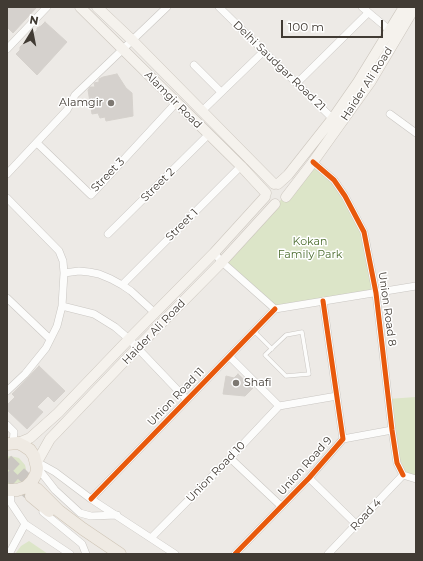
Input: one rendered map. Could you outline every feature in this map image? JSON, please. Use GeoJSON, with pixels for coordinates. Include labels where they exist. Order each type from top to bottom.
{"type":"FeatureCollection","features":[{"type":"Feature","properties":{"kind":"main road","name":"Alamgir Road"},"geometry":{"type":"LineString","coordinates":[[80,7],[241,166],[265,195]]}},
{"type":"Feature","properties":{"kind":"main road","name":"Alamgir Road"},"geometry":{"type":"LineString","coordinates":[[97,7],[276,184]]}},
{"type":"Feature","properties":{"kind":"main road","name":"Haider Ali Road"},"geometry":{"type":"LineString","coordinates":[[276,184],[288,175],[371,81],[394,33],[404,7]]}},
{"type":"Feature","properties":{"kind":"main road","name":"Haider Ali Road"},"geometry":{"type":"LineString","coordinates":[[394,33],[416,7]]}},
{"type":"Feature","properties":{"kind":"main road","name":"Haider Ali Road"},"geometry":{"type":"LineString","coordinates":[[286,197],[314,162],[336,122]]}},
{"type":"Feature","properties":{"kind":"main road"},"geometry":{"type":"LineString","coordinates":[[276,184],[285,189],[286,197],[282,203],[275,204],[269,201],[265,195],[268,187],[276,184]]}},
{"type":"Feature","properties":{"kind":"main road","name":"Haider Ali Road"},"geometry":{"type":"LineString","coordinates":[[10,443],[30,438],[53,418],[214,253],[265,195]]}},
{"type":"Feature","properties":{"kind":"main road","name":"Haider Ali Road"},"geometry":{"type":"LineString","coordinates":[[37,465],[50,439],[222,262],[275,204]]}},
{"type":"Feature","properties":{"kind":"main road"},"geometry":{"type":"LineString","coordinates":[[10,443],[24,446],[30,450],[37,465],[36,474],[32,482],[26,487],[11,490]]}},
{"type":"Feature","properties":{"kind":"main road"},"geometry":{"type":"LineString","coordinates":[[108,554],[75,532],[34,492],[83,529],[120,554]]}},
{"type":"Feature","properties":{"kind":"street"},"geometry":{"type":"LineString","coordinates":[[8,45],[48,7]]}},
{"type":"Feature","properties":{"kind":"street"},"geometry":{"type":"LineString","coordinates":[[7,174],[67,110],[75,94],[122,49],[133,41],[167,7]]}},
{"type":"Feature","properties":{"kind":"street","name":"Delhi Saudgar Road 21"},"geometry":{"type":"LineString","coordinates":[[219,7],[336,122]]}},
{"type":"Feature","properties":{"kind":"street"},"geometry":{"type":"LineString","coordinates":[[362,7],[394,33]]}},
{"type":"Feature","properties":{"kind":"street"},"geometry":{"type":"LineString","coordinates":[[297,83],[368,12]]}},
{"type":"Feature","properties":{"kind":"street"},"geometry":{"type":"LineString","coordinates":[[202,111],[264,51]]}},
{"type":"Feature","properties":{"kind":"street"},"geometry":{"type":"LineString","coordinates":[[194,65],[222,92]]}},
{"type":"Feature","properties":{"kind":"street","name":"Street 3"},"geometry":{"type":"LineString","coordinates":[[37,143],[91,195],[176,103]]}},
{"type":"Feature","properties":{"kind":"street"},"geometry":{"type":"LineString","coordinates":[[390,114],[416,133]]}},
{"type":"Feature","properties":{"kind":"street","name":"Street 2"},"geometry":{"type":"LineString","coordinates":[[108,234],[208,135]]}},
{"type":"Feature","properties":{"kind":"street","name":"Union Road 8"},"geometry":{"type":"LineString","coordinates":[[314,162],[334,180],[345,196],[364,232],[376,293],[392,430],[398,463],[403,475]]}},
{"type":"Feature","properties":{"kind":"street","name":"Street 1"},"geometry":{"type":"LineString","coordinates":[[122,284],[241,166]]}},
{"type":"Feature","properties":{"kind":"street"},"geometry":{"type":"LineString","coordinates":[[7,198],[59,251],[63,261],[64,273],[62,306],[57,326],[46,348],[25,374],[7,391]]}},
{"type":"Feature","properties":{"kind":"street"},"geometry":{"type":"LineString","coordinates":[[214,253],[222,262],[275,309],[416,286]]}},
{"type":"Feature","properties":{"kind":"street"},"geometry":{"type":"LineString","coordinates":[[64,273],[79,271],[89,272],[122,284],[140,298],[155,313]]}},
{"type":"Feature","properties":{"kind":"street"},"geometry":{"type":"LineString","coordinates":[[7,298],[50,339]]}},
{"type":"Feature","properties":{"kind":"street","name":"Union Road 9"},"geometry":{"type":"LineString","coordinates":[[235,554],[309,478],[343,439],[323,301]]}},
{"type":"Feature","properties":{"kind":"street"},"geometry":{"type":"LineString","coordinates":[[62,306],[94,314],[116,327],[187,400]]}},
{"type":"Feature","properties":{"kind":"street","name":"Union Road 11"},"geometry":{"type":"LineString","coordinates":[[90,499],[230,357],[275,309]]}},
{"type":"Feature","properties":{"kind":"street"},"geometry":{"type":"LineString","coordinates":[[230,357],[279,406],[337,396]]}},
{"type":"Feature","properties":{"kind":"street","name":"Union Road 10"},"geometry":{"type":"LineString","coordinates":[[151,538],[279,406]]}},
{"type":"Feature","properties":{"kind":"street"},"geometry":{"type":"LineString","coordinates":[[7,425],[14,432],[10,443]]}},
{"type":"Feature","properties":{"kind":"street"},"geometry":{"type":"LineString","coordinates":[[343,439],[392,430]]}},
{"type":"Feature","properties":{"kind":"street"},"geometry":{"type":"LineString","coordinates":[[230,458],[281,506]]}},
{"type":"Feature","properties":{"kind":"street"},"geometry":{"type":"LineString","coordinates":[[37,465],[55,472],[90,499],[117,515],[175,554]]}},
{"type":"Feature","properties":{"kind":"street"},"geometry":{"type":"LineString","coordinates":[[37,465],[55,490],[80,512],[90,516],[117,515]]}},
{"type":"Feature","properties":{"kind":"street"},"geometry":{"type":"LineString","coordinates":[[403,475],[416,478]]}},
{"type":"Feature","properties":{"kind":"street","name":"Road 4"},"geometry":{"type":"LineString","coordinates":[[328,554],[403,475]]}},
{"type":"Feature","properties":{"kind":"street"},"geometry":{"type":"LineString","coordinates":[[309,478],[357,525]]}},
{"type":"Feature","properties":{"kind":"street"},"geometry":{"type":"LineString","coordinates":[[11,490],[12,503],[24,524],[70,554]]}},
{"type":"Feature","properties":{"kind":"street"},"geometry":{"type":"LineString","coordinates":[[11,490],[82,544],[86,554]]}},
{"type":"Feature","properties":{"kind":"street"},"geometry":{"type":"LineString","coordinates":[[9,554],[24,524]]}},
{"type":"Feature","properties":{"kind":"lane"},"geometry":{"type":"LineString","coordinates":[[254,331],[272,349]]}},
{"type":"Feature","properties":{"kind":"lane"},"geometry":{"type":"LineString","coordinates":[[302,332],[309,374],[286,376],[265,355],[272,349],[286,335],[302,332]]}},
{"type":"Feature","properties":{"kind":"green space","name":"Kokan Family Park"},"geometry":{"type":"Polygon","coordinates":[[[313,162],[334,180],[364,232],[376,293],[275,309],[222,262],[295,185],[313,162]]]}},
{"type":"Feature","properties":{"kind":"green space"},"geometry":{"type":"Polygon","coordinates":[[[416,397],[416,480],[403,475],[397,459],[388,399],[416,397]]]}},
{"type":"Feature","properties":{"kind":"green space"},"geometry":{"type":"Polygon","coordinates":[[[10,456],[19,458],[25,465],[26,474],[20,482],[7,484],[7,457],[10,456]]]}},
{"type":"Feature","properties":{"kind":"green space"},"geometry":{"type":"Polygon","coordinates":[[[29,541],[48,554],[15,554],[21,546],[29,541]]]}},
{"type":"Feature","properties":{"kind":"building"},"geometry":{"type":"Polygon","coordinates":[[[7,7],[37,7],[13,33],[7,27],[7,7]]]}},
{"type":"Feature","properties":{"kind":"building"},"geometry":{"type":"Polygon","coordinates":[[[45,22],[67,42],[37,75],[16,54],[20,50],[20,47],[25,42],[28,42],[33,36],[32,35],[37,28],[45,22]]]}},
{"type":"Feature","properties":{"kind":"building","name":"Alamgir"},"geometry":{"type":"Polygon","coordinates":[[[117,74],[126,88],[132,93],[133,116],[106,121],[105,117],[100,118],[98,113],[92,114],[88,90],[90,87],[95,87],[94,83],[99,82],[99,79],[117,74]]]}},
{"type":"Feature","properties":{"kind":"building"},"geometry":{"type":"Polygon","coordinates":[[[39,366],[65,391],[54,402],[48,396],[37,407],[43,412],[27,429],[7,410],[7,405],[15,397],[12,394],[39,366]]]}},
{"type":"Feature","properties":{"kind":"building","name":"Shafi"},"geometry":{"type":"Polygon","coordinates":[[[238,374],[253,388],[245,396],[223,394],[226,376],[234,378],[238,374]]]}},
{"type":"Feature","properties":{"kind":"tunnel"},"geometry":{"type":"LineString","coordinates":[[7,460],[37,489]]}},
{"type":"Feature","properties":{"kind":"tunnel"},"geometry":{"type":"LineString","coordinates":[[7,473],[30,495]]}},
{"type":"Feature","properties":{"kind":"cycle path"},"geometry":{"type":"LineString","coordinates":[[313,162],[334,180],[345,196],[364,232],[376,293],[397,463],[403,475]]}},
{"type":"Feature","properties":{"kind":"cycle path"},"geometry":{"type":"LineString","coordinates":[[235,554],[309,478],[343,439],[323,301]]}},
{"type":"Feature","properties":{"kind":"cycle path"},"geometry":{"type":"LineString","coordinates":[[91,499],[275,309]]}},
{"type":"Feature","properties":{"kind":"place","name":"Alamgir"},"geometry":{"type":"Point","coordinates":[111,103]}},
{"type":"Feature","properties":{"kind":"place","name":"Shafi"},"geometry":{"type":"Point","coordinates":[236,383]}}]}
